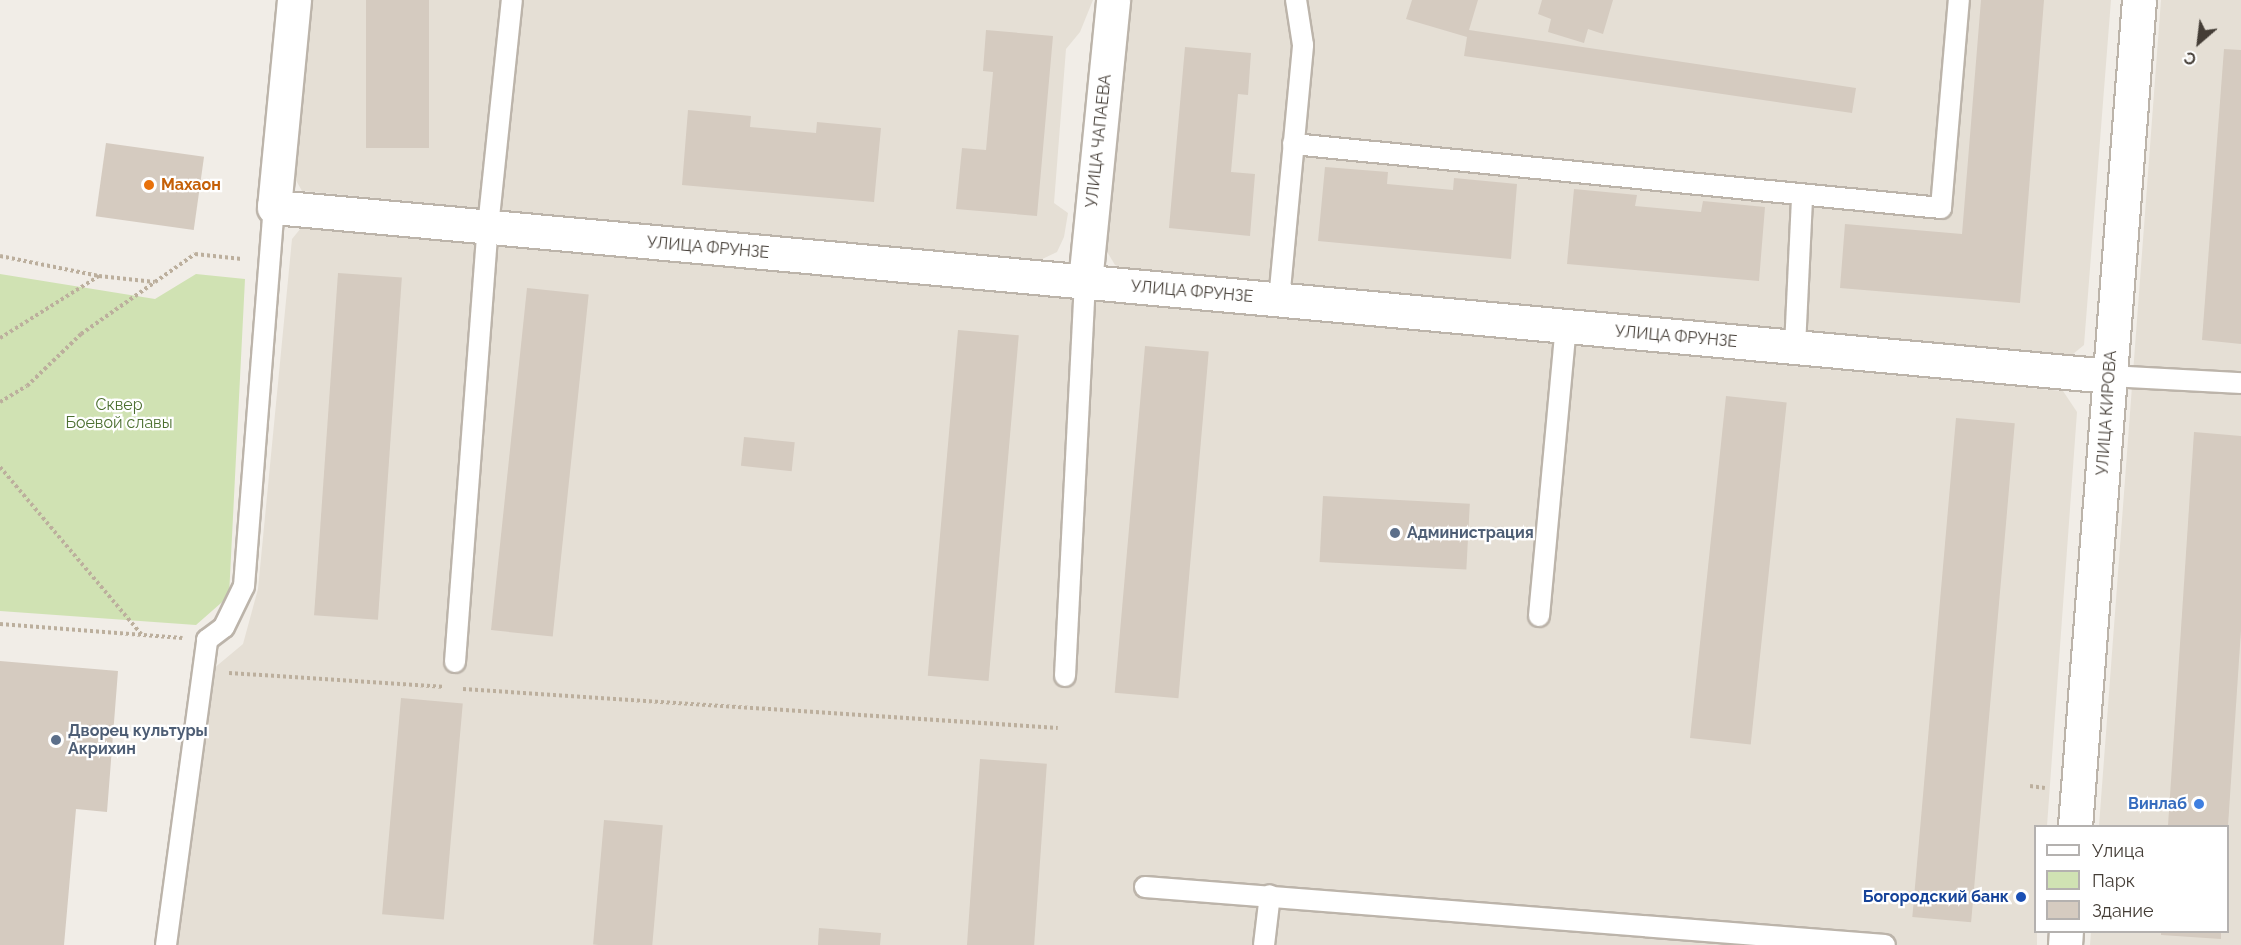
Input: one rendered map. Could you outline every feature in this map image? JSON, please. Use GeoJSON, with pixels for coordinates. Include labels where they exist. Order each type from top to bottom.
{"type":"FeatureCollection","features":[{"type":"Feature","properties":{"kind":"street"},"geometry":{"type":"LineString","coordinates":[[274,207],[294,0]]}},
{"type":"Feature","properties":{"kind":"street","name":"УЛИЦА ЧАПАЕВА"},"geometry":{"type":"LineString","coordinates":[[1084,282],[1113,0]]}},
{"type":"Feature","properties":{"kind":"street","name":"УЛИЦА КИРОВА"},"geometry":{"type":"LineString","coordinates":[[2075,825],[2139,0]]}},
{"type":"Feature","properties":{"kind":"street","name":"УЛИЦА ФРУНЗЕ"},"geometry":{"type":"LineString","coordinates":[[274,207],[2110,376]]}},
{"type":"Feature","properties":{"kind":"lane"},"geometry":{"type":"LineString","coordinates":[[455,662],[488,227],[512,0]]}},
{"type":"Feature","properties":{"kind":"lane"},"geometry":{"type":"LineString","coordinates":[[1278,300],[1303,45],[1296,0]]}},
{"type":"Feature","properties":{"kind":"lane"},"geometry":{"type":"LineString","coordinates":[[1293,144],[1769,189],[1802,197],[1941,208],[1959,0]]}},
{"type":"Feature","properties":{"kind":"lane"},"geometry":{"type":"LineString","coordinates":[[1795,347],[1802,197]]}},
{"type":"Feature","properties":{"kind":"lane"},"geometry":{"type":"LineString","coordinates":[[166,945],[207,640],[224,627],[244,586],[274,207]]}},
{"type":"Feature","properties":{"kind":"lane"},"geometry":{"type":"LineString","coordinates":[[1065,676],[1084,282]]}},
{"type":"Feature","properties":{"kind":"lane"},"geometry":{"type":"LineString","coordinates":[[1539,616],[1566,327]]}},
{"type":"Feature","properties":{"kind":"lane"},"geometry":{"type":"LineString","coordinates":[[2110,376],[2241,383]]}},
{"type":"Feature","properties":{"kind":"lane"},"geometry":{"type":"LineString","coordinates":[[1145,887],[1884,945]]}},
{"type":"Feature","properties":{"kind":"lane"},"geometry":{"type":"LineString","coordinates":[[1264,945],[1269,895]]}},
{"type":"Feature","properties":{"kind":"path"},"geometry":{"type":"LineString","coordinates":[[0,402],[27,386],[81,334],[195,254],[270,262]]}},
{"type":"Feature","properties":{"kind":"path"},"geometry":{"type":"LineString","coordinates":[[0,256],[99,276],[155,282]]}},
{"type":"Feature","properties":{"kind":"path"},"geometry":{"type":"LineString","coordinates":[[0,338],[99,276]]}},
{"type":"Feature","properties":{"kind":"path"},"geometry":{"type":"LineString","coordinates":[[0,467],[141,634]]}},
{"type":"Feature","properties":{"kind":"path"},"geometry":{"type":"LineString","coordinates":[[0,624],[207,640]]}},
{"type":"Feature","properties":{"kind":"path"},"geometry":{"type":"LineString","coordinates":[[202,671],[1058,728]]}},
{"type":"Feature","properties":{"kind":"shaded area"},"geometry":{"type":"Polygon","coordinates":[[[309,0],[1093,0],[1080,32],[1066,49],[1054,203],[1068,213],[1064,237],[1057,252],[1036,262],[302,191],[293,175],[309,0]]]}},
{"type":"Feature","properties":{"kind":"shaded area"},"geometry":{"type":"Polygon","coordinates":[[[1131,0],[2111,0],[2084,345],[2067,359],[1126,269],[1115,265],[1106,250],[1131,0]]]}},
{"type":"Feature","properties":{"kind":"shaded area"},"geometry":{"type":"Polygon","coordinates":[[[2161,0],[2241,0],[2241,945],[2090,945],[2091,933],[2229,933],[2229,825],[2099,825],[2161,0]]]}},
{"type":"Feature","properties":{"kind":"shaded area"},"geometry":{"type":"Polygon","coordinates":[[[301,228],[2063,391],[2077,412],[2047,825],[2034,825],[2034,933],[2037,933],[2037,945],[178,945],[213,669],[243,644],[258,589],[292,239],[301,228]]]}},
{"type":"Feature","properties":{"kind":"green space","name":"Сквер Боевой славы"},"geometry":{"type":"Polygon","coordinates":[[[0,274],[155,299],[196,274],[245,279],[229,596],[196,625],[0,611],[0,274]]]}},
{"type":"Feature","properties":{"kind":"building"},"geometry":{"type":"Polygon","coordinates":[[[366,0],[429,0],[429,148],[366,148],[366,0]]]}},
{"type":"Feature","properties":{"kind":"building"},"geometry":{"type":"Polygon","coordinates":[[[1412,0],[1478,0],[1469,30],[1856,88],[1852,113],[1464,56],[1467,37],[1406,19],[1412,0]]]}},
{"type":"Feature","properties":{"kind":"building"},"geometry":{"type":"Polygon","coordinates":[[[1542,0],[1613,0],[1603,34],[1588,29],[1584,43],[1548,32],[1551,19],[1538,14],[1542,0]]]}},
{"type":"Feature","properties":{"kind":"building"},"geometry":{"type":"Polygon","coordinates":[[[1981,0],[2044,0],[2020,303],[1840,288],[1845,224],[1962,234],[1981,0]]]}},
{"type":"Feature","properties":{"kind":"building"},"geometry":{"type":"Polygon","coordinates":[[[986,30],[1053,36],[1037,216],[956,209],[962,148],[986,150],[993,72],[983,71],[986,30]]]}},
{"type":"Feature","properties":{"kind":"building"},"geometry":{"type":"Polygon","coordinates":[[[1185,47],[1251,53],[1248,95],[1238,94],[1231,172],[1255,174],[1250,236],[1169,228],[1185,47]]]}},
{"type":"Feature","properties":{"kind":"building"},"geometry":{"type":"Polygon","coordinates":[[[2224,49],[2241,50],[2241,344],[2202,340],[2224,49]]]}},
{"type":"Feature","properties":{"kind":"building"},"geometry":{"type":"Polygon","coordinates":[[[688,110],[751,116],[750,127],[816,133],[817,122],[881,128],[874,202],[682,185],[688,110]]]}},
{"type":"Feature","properties":{"kind":"building"},"geometry":{"type":"Polygon","coordinates":[[[106,143],[204,157],[194,230],[96,216],[106,143]]]}},
{"type":"Feature","properties":{"kind":"building"},"geometry":{"type":"Polygon","coordinates":[[[1325,167],[1388,172],[1387,184],[1453,190],[1454,178],[1517,184],[1511,259],[1318,241],[1325,167]]]}},
{"type":"Feature","properties":{"kind":"building"},"geometry":{"type":"Polygon","coordinates":[[[1574,189],[1637,195],[1635,206],[1701,212],[1703,201],[1765,207],[1759,281],[1567,264],[1574,189]]]}},
{"type":"Feature","properties":{"kind":"building"},"geometry":{"type":"Polygon","coordinates":[[[338,273],[402,277],[378,620],[314,615],[338,273]]]}},
{"type":"Feature","properties":{"kind":"building"},"geometry":{"type":"Polygon","coordinates":[[[527,288],[589,294],[553,637],[491,630],[527,288]]]}},
{"type":"Feature","properties":{"kind":"building"},"geometry":{"type":"Polygon","coordinates":[[[958,330],[1019,335],[989,681],[928,676],[958,330]]]}},
{"type":"Feature","properties":{"kind":"building"},"geometry":{"type":"Polygon","coordinates":[[[1145,346],[1209,352],[1178,698],[1115,693],[1145,346]]]}},
{"type":"Feature","properties":{"kind":"building"},"geometry":{"type":"Polygon","coordinates":[[[1726,396],[1787,402],[1751,744],[1690,738],[1726,396]]]}},
{"type":"Feature","properties":{"kind":"building"},"geometry":{"type":"Polygon","coordinates":[[[1956,418],[2015,423],[1971,922],[1912,917],[1956,418]]]}},
{"type":"Feature","properties":{"kind":"building"},"geometry":{"type":"Polygon","coordinates":[[[2194,432],[2241,436],[2241,630],[2228,825],[2168,825],[2194,432]]]}},
{"type":"Feature","properties":{"kind":"building"},"geometry":{"type":"Polygon","coordinates":[[[744,437],[795,442],[792,471],[741,466],[744,437]]]}},
{"type":"Feature","properties":{"kind":"building","name":"Администрация"},"geometry":{"type":"Polygon","coordinates":[[[1323,496],[1470,504],[1466,570],[1320,562],[1323,496]]]}},
{"type":"Feature","properties":{"kind":"building","name":"Дворец культуры Акрихин"},"geometry":{"type":"Polygon","coordinates":[[[0,661],[118,671],[107,812],[76,809],[64,945],[0,945],[0,661]]]}},
{"type":"Feature","properties":{"kind":"building"},"geometry":{"type":"Polygon","coordinates":[[[401,698],[463,703],[444,920],[382,914],[401,698]]]}},
{"type":"Feature","properties":{"kind":"building"},"geometry":{"type":"Polygon","coordinates":[[[980,759],[1047,764],[1034,945],[967,945],[980,759]]]}},
{"type":"Feature","properties":{"kind":"building"},"geometry":{"type":"Polygon","coordinates":[[[604,820],[663,825],[652,945],[593,945],[604,820]]]}},
{"type":"Feature","properties":{"kind":"building"},"geometry":{"type":"Polygon","coordinates":[[[819,928],[881,933],[880,945],[818,945],[819,928]]]}},
{"type":"Feature","properties":{"kind":"building"},"geometry":{"type":"Polygon","coordinates":[[[2161,933],[2221,933],[2221,939],[2161,935],[2161,933]]]}},
{"type":"Feature","properties":{"kind":"place","name":"Махаон"},"geometry":{"type":"Point","coordinates":[149,185]}},
{"type":"Feature","properties":{"kind":"place","name":"Администрация"},"geometry":{"type":"Point","coordinates":[1395,533]}},
{"type":"Feature","properties":{"kind":"place","name":"Дворец культуры Акрихин"},"geometry":{"type":"Point","coordinates":[56,740]}},
{"type":"Feature","properties":{"kind":"place","name":"Винлаб"},"geometry":{"type":"Point","coordinates":[2199,804]}},
{"type":"Feature","properties":{"kind":"place","name":"Богородский банк"},"geometry":{"type":"Point","coordinates":[2021,897]}}]}
